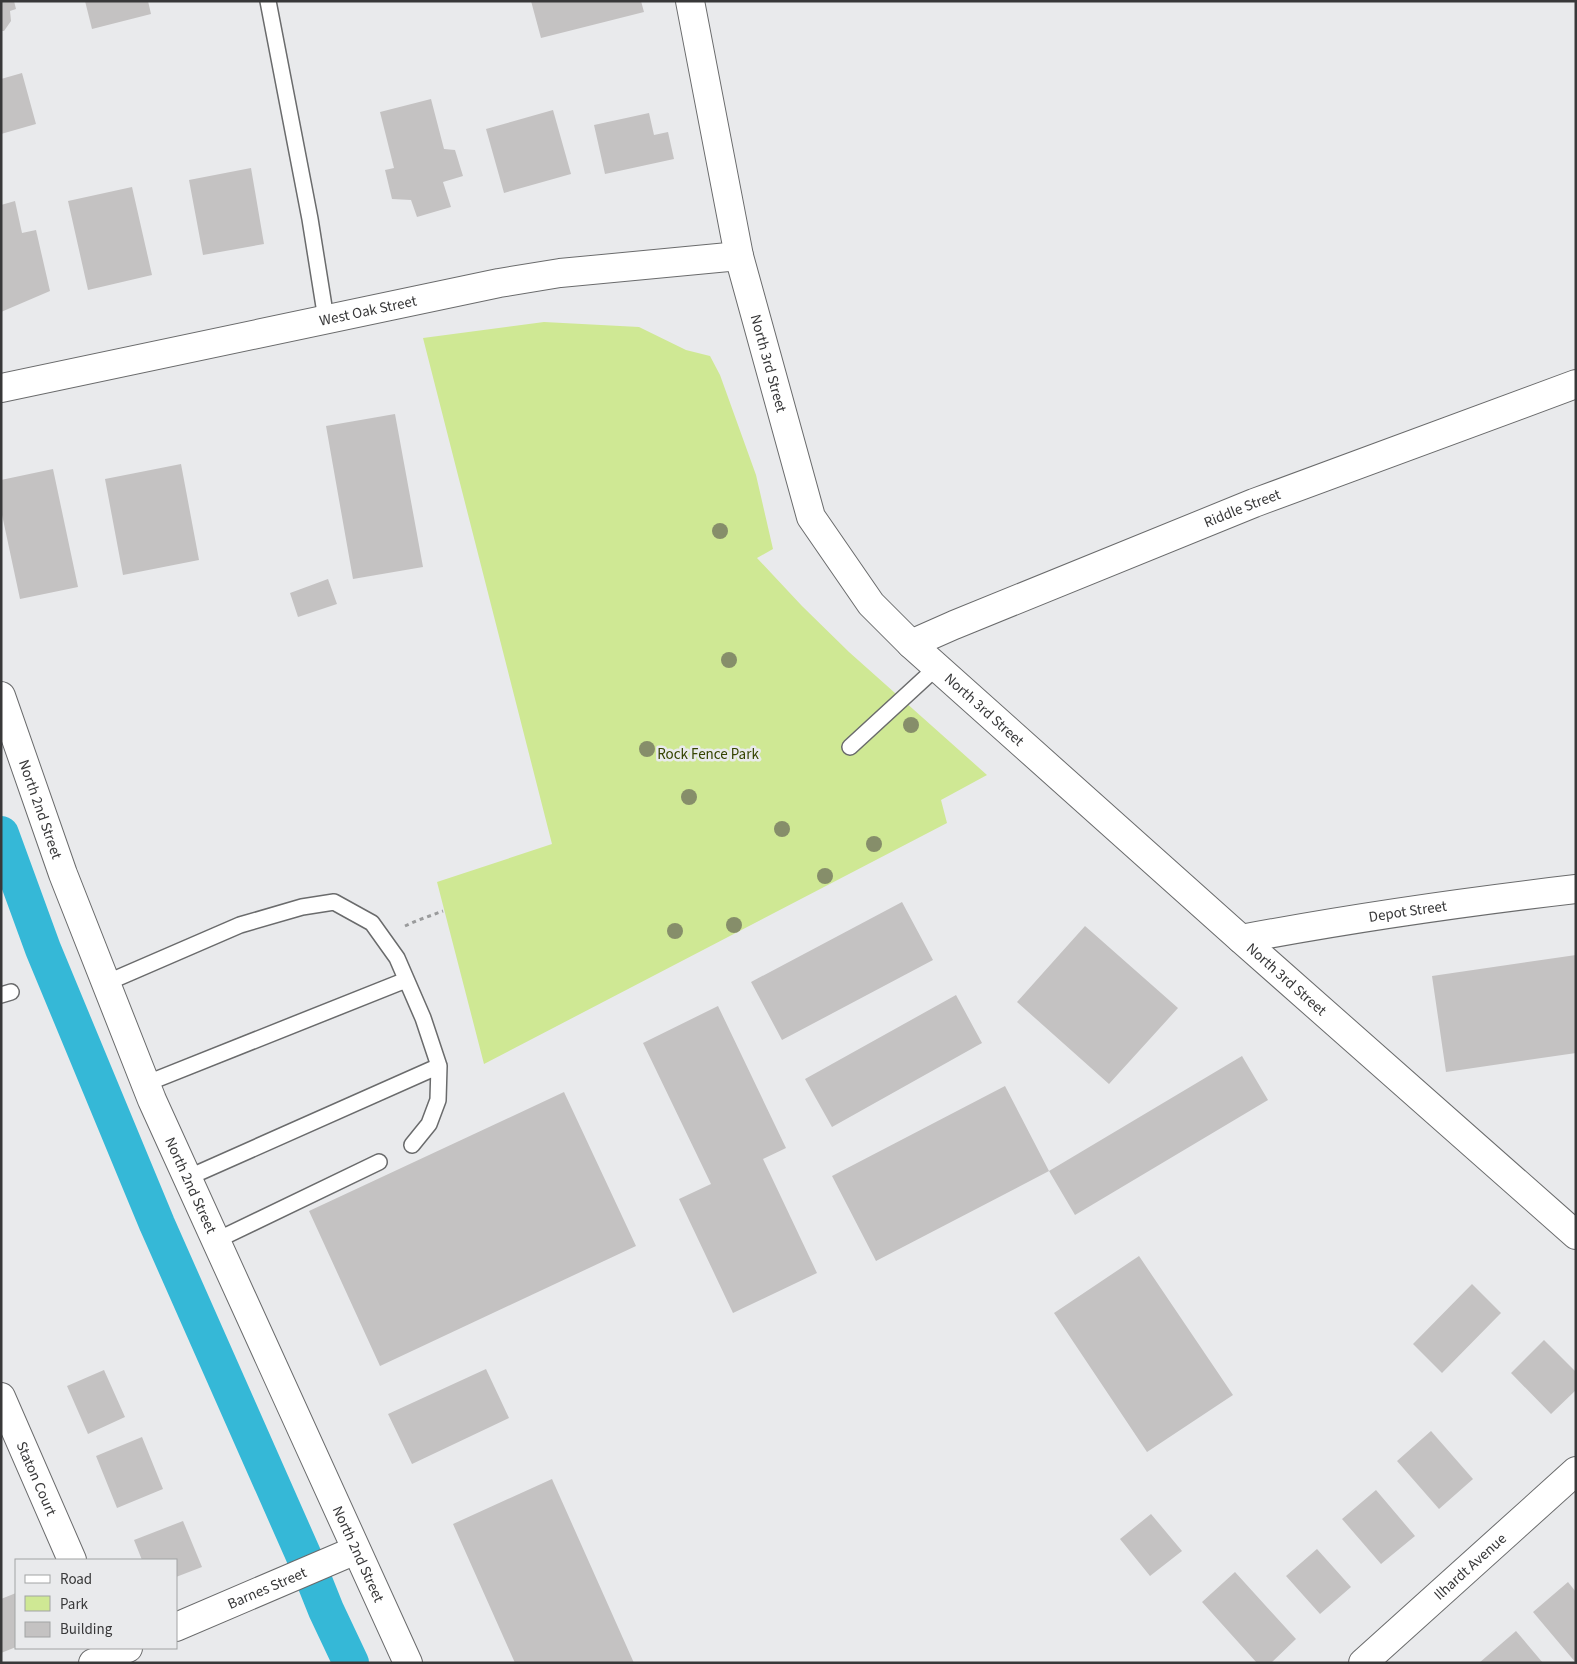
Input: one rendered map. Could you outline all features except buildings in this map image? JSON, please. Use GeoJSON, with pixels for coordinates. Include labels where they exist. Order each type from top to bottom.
{"type":"FeatureCollection","features":[{"type":"Feature","properties":{"kind":"street","name":"North 3rd Street"},"geometry":{"type":"LineString","coordinates":[[690,1],[739,256],[811,517],[872,604],[911,644],[1576,1235]]}},
{"type":"Feature","properties":{"kind":"street","name":"West Oak Street"},"geometry":{"type":"LineString","coordinates":[[1,388],[499,283],[560,273],[739,256]]}},
{"type":"Feature","properties":{"kind":"street","name":"Riddle Street"},"geometry":{"type":"LineString","coordinates":[[911,644],[1254,503],[1576,384]]}},
{"type":"Feature","properties":{"kind":"street","name":"North 2nd Street"},"geometry":{"type":"LineString","coordinates":[[1,696],[7,730],[145,1084],[408,1663]]}},
{"type":"Feature","properties":{"kind":"street","name":"Depot Street"},"geometry":{"type":"LineString","coordinates":[[1241,939],[1484,899],[1576,889]]}},
{"type":"Feature","properties":{"kind":"street","name":"Staton Court"},"geometry":{"type":"LineString","coordinates":[[1,1397],[72,1559]]}},
{"type":"Feature","properties":{"kind":"street","name":"Ilhardt Avenue"},"geometry":{"type":"LineString","coordinates":[[1363,1663],[1576,1470]]}},
{"type":"Feature","properties":{"kind":"street","name":"Barnes Street"},"geometry":{"type":"LineString","coordinates":[[178,1626],[356,1550]]}},
{"type":"Feature","properties":{"kind":"lane"},"geometry":{"type":"LineString","coordinates":[[268,1],[310,219],[326,320]]}},
{"type":"Feature","properties":{"kind":"lane"},"geometry":{"type":"LineString","coordinates":[[850,747],[937,667]]}},
{"type":"Feature","properties":{"kind":"lane"},"geometry":{"type":"LineString","coordinates":[[106,983],[240,925],[302,907],[334,902],[372,923],[397,958],[422,1018],[439,1066],[438,1100],[428,1124],[412,1145]]}},
{"type":"Feature","properties":{"kind":"lane"},"geometry":{"type":"LineString","coordinates":[[145,1084],[406,980]]}},
{"type":"Feature","properties":{"kind":"lane"},"geometry":{"type":"LineString","coordinates":[[187,1178],[439,1066]]}},
{"type":"Feature","properties":{"kind":"lane"},"geometry":{"type":"LineString","coordinates":[[216,1241],[379,1162]]}},
{"type":"Feature","properties":{"kind":"path"},"geometry":{"type":"LineString","coordinates":[[383,938],[416,921],[443,911]]}},
{"type":"Feature","properties":{"kind":"green space","name":"Rock Fence Park"},"geometry":{"type":"Polygon","coordinates":[[[544,322],[639,327],[686,350],[710,356],[720,375],[756,475],[773,549],[757,558],[849,652],[987,775],[941,800],[947,823],[484,1064],[437,882],[552,844],[423,338],[544,322]]]}},
{"type":"Feature","properties":{"kind":"waterway"},"geometry":{"type":"LineString","coordinates":[[1,834],[43,949],[157,1224],[351,1663]]}}]}
